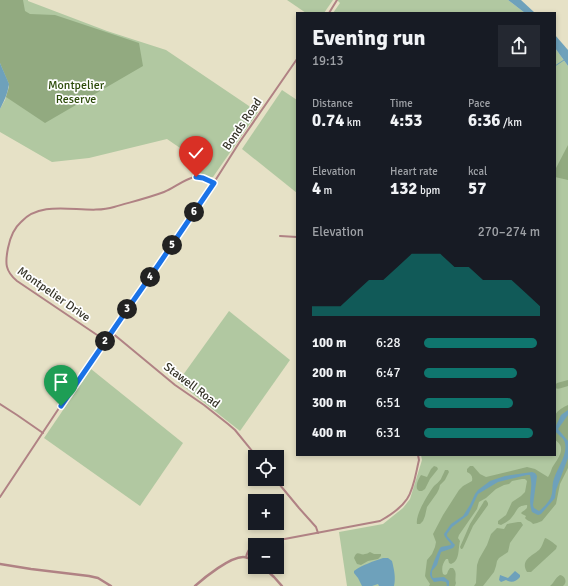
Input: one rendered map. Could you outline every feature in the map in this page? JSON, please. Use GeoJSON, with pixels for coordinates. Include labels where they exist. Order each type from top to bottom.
{"type":"FeatureCollection","features":[{"type":"Feature","properties":{"kind":"street"},"geometry":{"type":"LineString","coordinates":[[329,12],[337,0]]}},
{"type":"Feature","properties":{"kind":"street","name":"Bonds Road"},"geometry":{"type":"LineString","coordinates":[[0,497],[296,60]]}},
{"type":"Feature","properties":{"kind":"street","name":"Montpelier Drive"},"geometry":{"type":"LineString","coordinates":[[106,340],[17,281],[11,275],[7,268],[6,258],[9,241],[14,229],[28,215],[44,209],[106,209],[165,192],[189,179],[196,177],[203,178],[214,183]]}},
{"type":"Feature","properties":{"kind":"street"},"geometry":{"type":"LineString","coordinates":[[280,236],[296,237]]}},
{"type":"Feature","properties":{"kind":"street","name":"Stawell Road"},"geometry":{"type":"LineString","coordinates":[[111,332],[175,385],[228,424],[235,430],[251,450]]}},
{"type":"Feature","properties":{"kind":"street"},"geometry":{"type":"LineString","coordinates":[[0,404],[43,433]]}},
{"type":"Feature","properties":{"kind":"street"},"geometry":{"type":"LineString","coordinates":[[194,586],[211,573],[234,559],[246,557],[252,546],[380,521],[403,505],[410,494],[419,460],[418,456]]}},
{"type":"Feature","properties":{"kind":"street"},"geometry":{"type":"LineString","coordinates":[[281,486],[316,527],[318,533]]}},
{"type":"Feature","properties":{"kind":"street"},"geometry":{"type":"LineString","coordinates":[[0,564],[94,577],[111,586]]}},
{"type":"Feature","properties":{"kind":"street"},"geometry":{"type":"LineString","coordinates":[[271,574],[282,586]]}},
{"type":"Feature","properties":{"kind":"green space","name":"Montpelier Reserve"},"geometry":{"type":"Polygon","coordinates":[[[0,0],[28,0],[107,31],[166,50],[258,112],[213,177],[199,173],[196,159],[167,139],[89,158],[52,162],[0,132],[0,109],[5,100],[9,87],[0,63],[0,0]]]}},
{"type":"Feature","properties":{"kind":"green space"},"geometry":{"type":"Polygon","coordinates":[[[0,0],[23,0],[25,11],[30,14],[55,15],[139,43],[143,66],[45,123],[6,97],[9,84],[0,63],[0,0]]]}},
{"type":"Feature","properties":{"kind":"green space"},"geometry":{"type":"Polygon","coordinates":[[[287,0],[333,0],[325,12],[305,12],[287,0]]]}},
{"type":"Feature","properties":{"kind":"green space"},"geometry":{"type":"Polygon","coordinates":[[[337,0],[508,0],[524,12],[334,12],[340,3],[337,0]]]}},
{"type":"Feature","properties":{"kind":"green space"},"geometry":{"type":"Polygon","coordinates":[[[556,49],[568,66],[568,586],[347,586],[339,532],[383,524],[403,508],[410,499],[422,460],[421,456],[556,456],[556,49]]]}},
{"type":"Feature","properties":{"kind":"green space"},"geometry":{"type":"Polygon","coordinates":[[[282,90],[296,99],[296,192],[242,149],[282,90]]]}},
{"type":"Feature","properties":{"kind":"green space"},"geometry":{"type":"Polygon","coordinates":[[[568,145],[568,180],[556,177],[556,168],[568,145]]]}},
{"type":"Feature","properties":{"kind":"green space"},"geometry":{"type":"Polygon","coordinates":[[[229,311],[290,360],[240,431],[178,382],[229,311]]]}},
{"type":"Feature","properties":{"kind":"green space"},"geometry":{"type":"Polygon","coordinates":[[[91,369],[183,443],[140,506],[44,438],[91,369]]]}},
{"type":"Feature","properties":{"kind":"green space"},"geometry":{"type":"Polygon","coordinates":[[[568,380],[568,386],[557,389],[557,383],[568,380]]]}},
{"type":"Feature","properties":{"kind":"green space"},"geometry":{"type":"Polygon","coordinates":[[[568,405],[568,468],[560,484],[556,504],[542,521],[537,523],[533,524],[521,513],[527,505],[519,507],[510,520],[501,525],[498,524],[498,521],[506,515],[512,502],[525,492],[527,481],[522,479],[512,481],[509,484],[496,489],[479,502],[477,509],[459,535],[458,538],[460,541],[456,560],[451,564],[449,563],[448,559],[446,559],[443,564],[442,570],[443,574],[445,575],[450,568],[453,568],[456,574],[455,586],[429,586],[430,584],[425,576],[427,560],[432,554],[436,542],[433,534],[459,490],[472,481],[472,476],[467,472],[467,469],[470,466],[473,466],[480,474],[486,477],[527,467],[535,469],[548,477],[559,457],[561,450],[561,446],[556,441],[556,414],[568,405]]]}},
{"type":"Feature","properties":{"kind":"green space"},"geometry":{"type":"Polygon","coordinates":[[[434,466],[438,469],[430,479],[425,489],[419,491],[417,489],[417,485],[421,475],[427,477],[434,466]]]}},
{"type":"Feature","properties":{"kind":"green space"},"geometry":{"type":"Polygon","coordinates":[[[445,470],[448,470],[449,472],[445,480],[440,485],[437,493],[427,507],[423,521],[420,524],[417,524],[418,515],[422,505],[434,486],[441,479],[445,470]]]}},
{"type":"Feature","properties":{"kind":"green space"},"geometry":{"type":"Polygon","coordinates":[[[486,500],[488,505],[473,526],[463,548],[461,549],[460,547],[470,524],[486,500]]]}},
{"type":"Feature","properties":{"kind":"green space"},"geometry":{"type":"Polygon","coordinates":[[[521,522],[523,525],[510,543],[508,552],[499,558],[494,572],[483,586],[474,586],[476,583],[477,565],[491,534],[497,528],[504,529],[507,524],[521,522]]]}},
{"type":"Feature","properties":{"kind":"green space"},"geometry":{"type":"Polygon","coordinates":[[[545,538],[557,546],[556,549],[531,572],[527,572],[525,568],[526,561],[540,549],[545,538]]]}},
{"type":"Feature","properties":{"kind":"green space"},"geometry":{"type":"Polygon","coordinates":[[[370,552],[374,554],[381,554],[381,556],[378,559],[368,561],[361,565],[357,564],[354,558],[357,553],[367,554],[370,552]]]}},
{"type":"Feature","properties":{"kind":"green space"},"geometry":{"type":"Polygon","coordinates":[[[560,575],[565,579],[565,584],[563,586],[550,586],[557,578],[560,575]]]}},
{"type":"Feature","properties":{"kind":"water"},"geometry":{"type":"Polygon","coordinates":[[[508,0],[521,0],[534,12],[524,12],[508,0]]]}},
{"type":"Feature","properties":{"kind":"water"},"geometry":{"type":"Polygon","coordinates":[[[556,36],[568,50],[568,66],[556,49],[556,36]]]}},
{"type":"Feature","properties":{"kind":"water"},"geometry":{"type":"Polygon","coordinates":[[[0,63],[9,84],[7,94],[0,109],[0,63]]]}},
{"type":"Feature","properties":{"kind":"water"},"geometry":{"type":"Polygon","coordinates":[[[568,410],[568,415],[558,429],[568,441],[568,458],[556,490],[555,498],[541,514],[538,515],[532,512],[530,502],[530,475],[498,482],[478,494],[468,515],[452,527],[447,534],[455,545],[453,548],[441,552],[437,565],[432,571],[433,578],[444,577],[449,581],[449,586],[446,586],[446,582],[434,582],[430,574],[438,551],[441,547],[451,545],[444,534],[451,524],[463,516],[478,490],[490,481],[505,476],[532,472],[535,473],[537,476],[533,505],[534,508],[539,511],[544,507],[552,495],[553,482],[565,453],[565,443],[556,432],[556,426],[561,415],[568,410]]]}},
{"type":"Feature","properties":{"kind":"water"},"geometry":{"type":"Polygon","coordinates":[[[383,558],[388,558],[392,561],[395,577],[394,586],[379,586],[378,584],[372,586],[362,586],[354,571],[364,565],[383,558]]]}},
{"type":"Feature","properties":{"kind":"water"},"geometry":{"type":"Polygon","coordinates":[[[515,571],[520,575],[517,580],[512,582],[506,580],[501,582],[499,580],[500,575],[508,578],[515,571]]]}},
{"type":"Feature","properties":{"kind":"waterway"},"geometry":{"type":"LineString","coordinates":[[556,65],[564,60]]}},
{"type":"Feature","properties":{"kind":"route"},"geometry":{"type":"LineString","coordinates":[[61,406],[214,183],[203,178],[196,177]]}}]}
